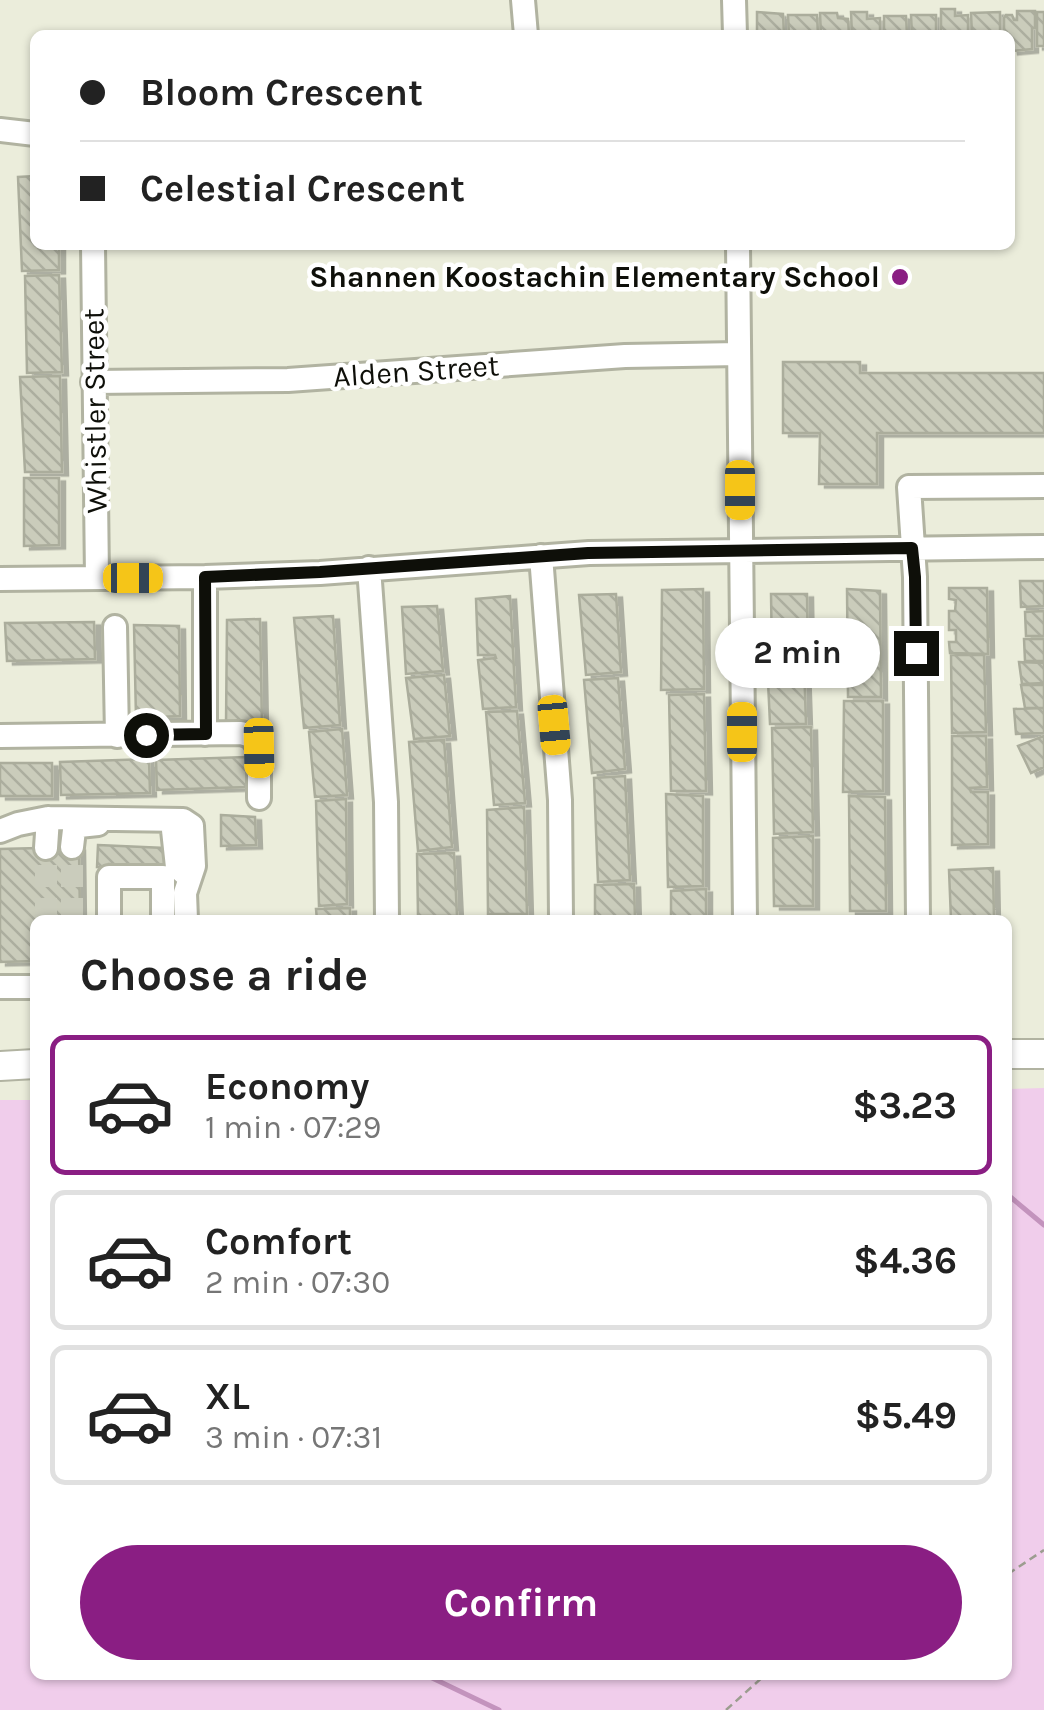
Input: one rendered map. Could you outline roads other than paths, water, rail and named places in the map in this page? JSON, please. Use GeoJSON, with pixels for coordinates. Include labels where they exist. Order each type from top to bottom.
{"type":"FeatureCollection","features":[{"type":"Feature","properties":{"kind":"main road"},"geometry":{"type":"LineString","coordinates":[[1012,1054],[1044,1054]]}},
{"type":"Feature","properties":{"kind":"main road"},"geometry":{"type":"LineString","coordinates":[[0,1066],[30,1064]]}},
{"type":"Feature","properties":{"kind":"street"},"geometry":{"type":"LineString","coordinates":[[523,0],[526,30]]}},
{"type":"Feature","properties":{"kind":"street"},"geometry":{"type":"LineString","coordinates":[[734,0],[735,30]]}},
{"type":"Feature","properties":{"kind":"street"},"geometry":{"type":"LineString","coordinates":[[0,130],[30,133]]}},
{"type":"Feature","properties":{"kind":"street","name":"Whistler Street"},"geometry":{"type":"LineString","coordinates":[[93,250],[97,578]]}},
{"type":"Feature","properties":{"kind":"street"},"geometry":{"type":"LineString","coordinates":[[738,250],[744,915]]}},
{"type":"Feature","properties":{"kind":"street","name":"Alden Street"},"geometry":{"type":"LineString","coordinates":[[93,382],[288,380],[626,356],[739,354]]}},
{"type":"Feature","properties":{"kind":"street"},"geometry":{"type":"LineString","coordinates":[[918,915],[915,577],[910,487],[1044,486]]}},
{"type":"Feature","properties":{"kind":"street"},"geometry":{"type":"LineString","coordinates":[[0,579],[205,577],[588,553],[1044,547]]}},
{"type":"Feature","properties":{"kind":"street"},"geometry":{"type":"LineString","coordinates":[[542,556],[560,800],[561,915]]}},
{"type":"Feature","properties":{"kind":"street"},"geometry":{"type":"LineString","coordinates":[[369,568],[386,802],[388,915]]}},
{"type":"Feature","properties":{"kind":"street"},"geometry":{"type":"LineString","coordinates":[[205,577],[206,734]]}},
{"type":"Feature","properties":{"kind":"street"},"geometry":{"type":"LineString","coordinates":[[115,626],[116,736]]}},
{"type":"Feature","properties":{"kind":"street"},"geometry":{"type":"LineString","coordinates":[[0,736],[250,736],[259,748],[260,798]]}},
{"type":"Feature","properties":{"kind":"street"},"geometry":{"type":"LineString","coordinates":[[46,848],[48,818]]}},
{"type":"Feature","properties":{"kind":"street"},"geometry":{"type":"LineString","coordinates":[[0,831],[48,818],[183,820],[192,826],[194,866],[185,883]]}},
{"type":"Feature","properties":{"kind":"street"},"geometry":{"type":"LineString","coordinates":[[72,847],[74,830],[79,826],[170,827],[184,843],[186,915]]}},
{"type":"Feature","properties":{"kind":"street"},"geometry":{"type":"LineString","coordinates":[[109,915],[109,877],[163,877],[163,915]]}},
{"type":"Feature","properties":{"kind":"street"},"geometry":{"type":"LineString","coordinates":[[0,988],[30,987]]}},
{"type":"Feature","properties":{"kind":"waterway"},"geometry":{"type":"LineString","coordinates":[[1012,1198],[1044,1225]]}},
{"type":"Feature","properties":{"kind":"waterway"},"geometry":{"type":"LineString","coordinates":[[436,1680],[499,1710]]}},
{"type":"Feature","properties":{"kind":"tunnel"},"geometry":{"type":"LineString","coordinates":[[72,847],[72,915]]}},
{"type":"Feature","properties":{"kind":"tunnel"},"geometry":{"type":"LineString","coordinates":[[46,848],[46,915]]}},
{"type":"Feature","properties":{"kind":"place","name":"Shannen Koostachin Elementary School"},"geometry":{"type":"Point","coordinates":[900,277]}}]}
